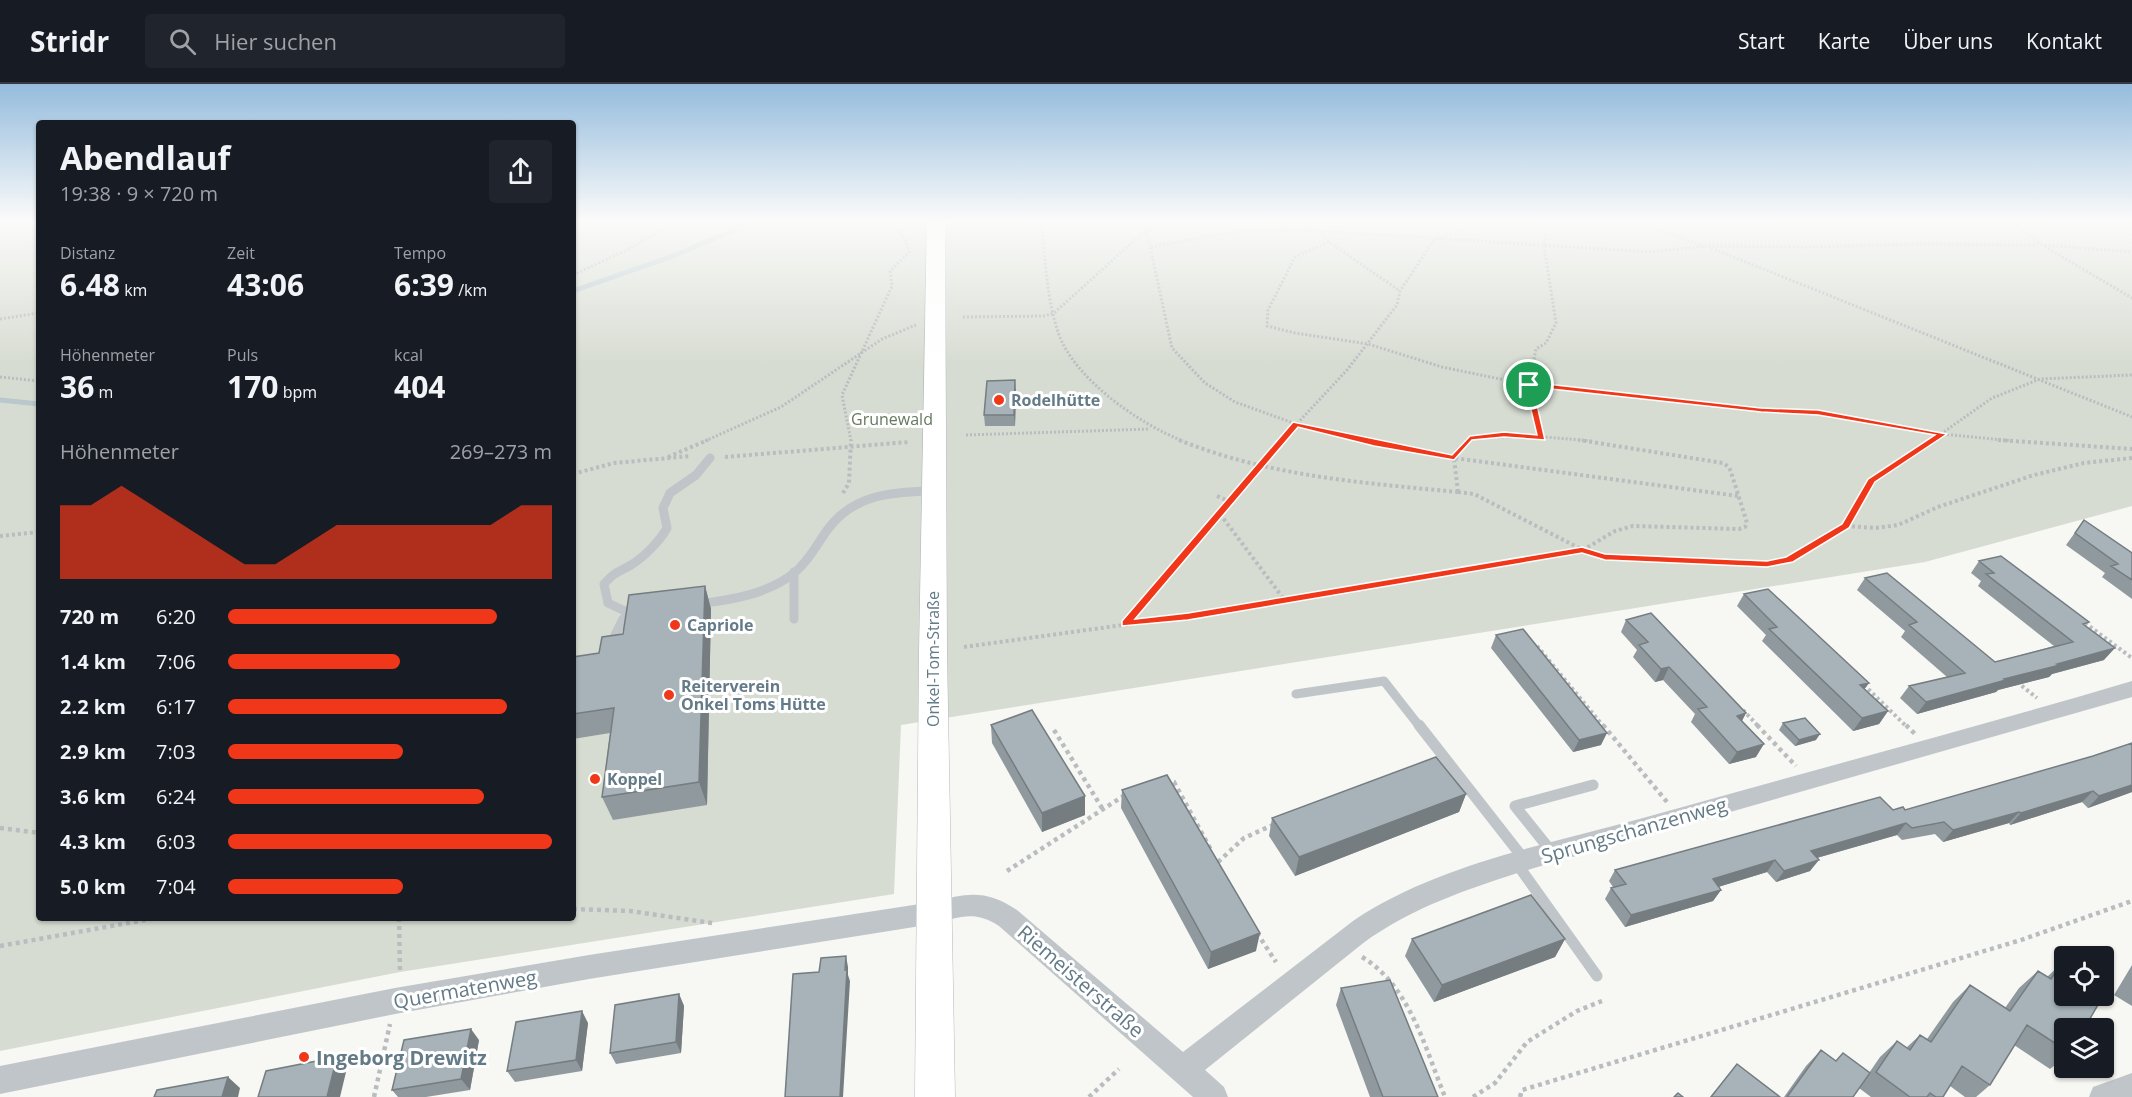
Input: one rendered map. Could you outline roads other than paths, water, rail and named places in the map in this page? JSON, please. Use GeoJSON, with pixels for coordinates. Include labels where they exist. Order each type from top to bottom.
{"type":"FeatureCollection","features":[{"type":"Feature","properties":{"kind":"main road","name":"Onkel-Tom-Straße"},"geometry":{"type":"LineString","coordinates":[[935,1097],[933,913],[936,269]]}},
{"type":"Feature","properties":{"kind":"street","name":"Sprungschanzenweg"},"geometry":{"type":"LineString","coordinates":[[1183,1070],[1342,943],[1378,919],[1421,897],[1460,881],[1710,808],[2003,729],[2132,689]]}},
{"type":"Feature","properties":{"kind":"street","name":"Riemeisterstraße"},"geometry":{"type":"LineString","coordinates":[[933,913],[970,904],[995,908],[1214,1097]]}},
{"type":"Feature","properties":{"kind":"street","name":"Quermatenweg"},"geometry":{"type":"LineString","coordinates":[[0,1080],[406,999],[589,967],[933,913]]}},
{"type":"Feature","properties":{"kind":"street"},"geometry":{"type":"LineString","coordinates":[[2103,1097],[2132,1087]]}},
{"type":"Feature","properties":{"kind":"lane"},"geometry":{"type":"LineString","coordinates":[[646,609],[627,612],[608,603],[604,584],[616,571],[632,565],[663,537],[667,528],[663,508],[670,493],[696,475],[710,458]]}},
{"type":"Feature","properties":{"kind":"lane"},"geometry":{"type":"LineString","coordinates":[[690,604],[740,597],[794,572],[834,519],[852,506],[869,498],[896,493],[935,491]]}},
{"type":"Feature","properties":{"kind":"lane"},"geometry":{"type":"LineString","coordinates":[[794,572],[794,619]]}},
{"type":"Feature","properties":{"kind":"lane"},"geometry":{"type":"LineString","coordinates":[[608,650],[627,612]]}},
{"type":"Feature","properties":{"kind":"lane"},"geometry":{"type":"LineString","coordinates":[[1296,694],[1384,681],[1521,863],[1597,976]]}},
{"type":"Feature","properties":{"kind":"lane"},"geometry":{"type":"LineString","coordinates":[[1552,853],[1515,806],[1593,785]]}},
{"type":"Feature","properties":{"kind":"waterway"},"geometry":{"type":"LineString","coordinates":[[576,290],[635,269]]}},
{"type":"Feature","properties":{"kind":"waterway"},"geometry":{"type":"LineString","coordinates":[[0,400],[36,404]]}},
{"type":"Feature","properties":{"kind":"place","name":"Rodelhütte"},"geometry":{"type":"Point","coordinates":[999,400]}},
{"type":"Feature","properties":{"kind":"place","name":"Capriole"},"geometry":{"type":"Point","coordinates":[675,625]}},
{"type":"Feature","properties":{"kind":"place","name":"Reiterverein Onkel Toms Hütte"},"geometry":{"type":"Point","coordinates":[669,695]}},
{"type":"Feature","properties":{"kind":"place","name":"Koppel"},"geometry":{"type":"Point","coordinates":[595,779]}},
{"type":"Feature","properties":{"kind":"place","name":"Ingeborg Drewitz"},"geometry":{"type":"Point","coordinates":[304,1057]}},
{"type":"Feature","properties":{"kind":"park label","name":"Grunewald"},"geometry":{"type":"Point","coordinates":[892,419]}}]}
